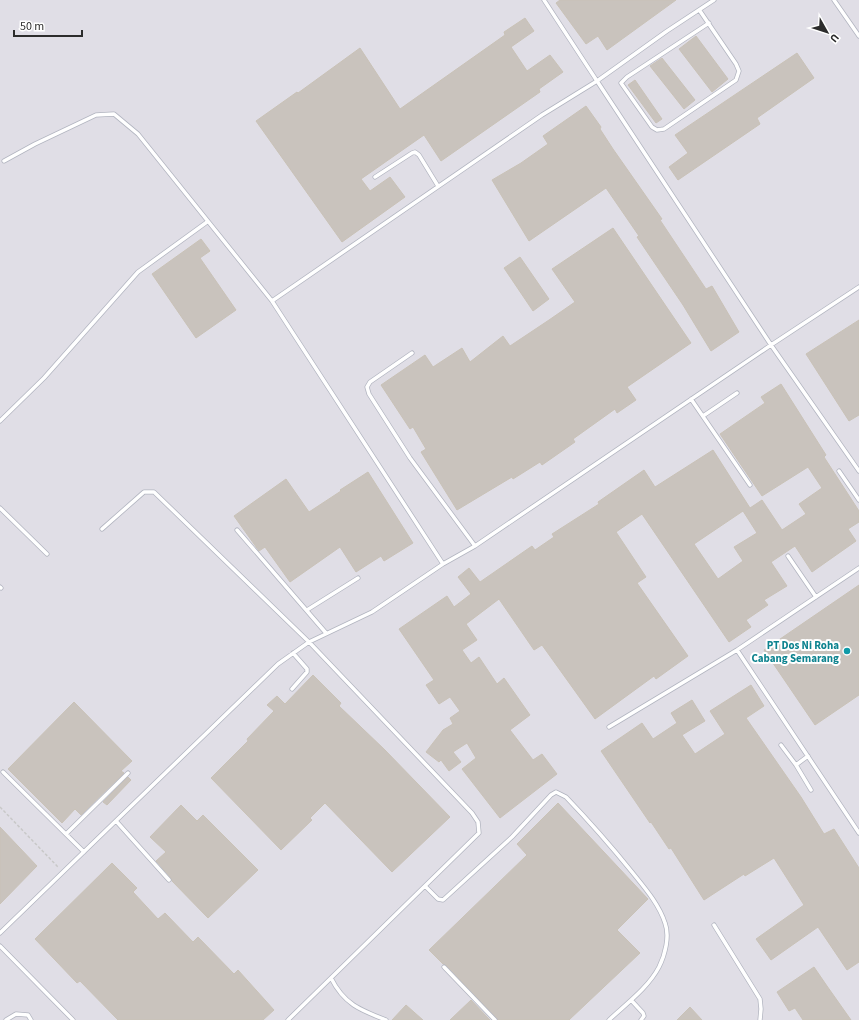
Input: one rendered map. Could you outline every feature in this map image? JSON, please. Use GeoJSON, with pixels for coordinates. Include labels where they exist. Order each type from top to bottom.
{"type":"FeatureCollection","features":[{"type":"Feature","properties":{"kind":"lane"},"geometry":{"type":"LineString","coordinates":[[544,0],[771,345],[859,470]]}},
{"type":"Feature","properties":{"kind":"lane"},"geometry":{"type":"LineString","coordinates":[[272,301],[542,115],[597,81],[667,31],[714,0]]}},
{"type":"Feature","properties":{"kind":"lane"},"geometry":{"type":"LineString","coordinates":[[834,0],[859,36]]}},
{"type":"Feature","properties":{"kind":"lane"},"geometry":{"type":"LineString","coordinates":[[700,10],[736,64],[739,71],[736,80],[664,129],[657,130],[652,126],[621,83],[627,77],[709,24]]}},
{"type":"Feature","properties":{"kind":"lane"},"geometry":{"type":"LineString","coordinates":[[4,161],[35,144],[96,115],[114,114],[138,134],[207,222],[272,301],[443,564]]}},
{"type":"Feature","properties":{"kind":"lane"},"geometry":{"type":"LineString","coordinates":[[375,177],[415,152],[419,155],[438,186]]}},
{"type":"Feature","properties":{"kind":"lane"},"geometry":{"type":"LineString","coordinates":[[0,420],[44,378],[138,272],[207,222]]}},
{"type":"Feature","properties":{"kind":"lane"},"geometry":{"type":"LineString","coordinates":[[0,933],[278,664],[309,642],[372,612],[443,564],[475,546],[859,287]]}},
{"type":"Feature","properties":{"kind":"lane"},"geometry":{"type":"LineString","coordinates":[[412,353],[370,382],[367,387],[369,394],[410,458],[475,546]]}},
{"type":"Feature","properties":{"kind":"lane"},"geometry":{"type":"LineString","coordinates":[[703,416],[737,393]]}},
{"type":"Feature","properties":{"kind":"lane"},"geometry":{"type":"LineString","coordinates":[[691,399],[750,485]]}},
{"type":"Feature","properties":{"kind":"lane"},"geometry":{"type":"LineString","coordinates":[[839,470],[859,500]]}},
{"type":"Feature","properties":{"kind":"lane"},"geometry":{"type":"LineString","coordinates":[[102,529],[144,492],[154,492],[309,642],[472,813],[478,822],[479,834],[288,1020]]}},
{"type":"Feature","properties":{"kind":"lane"},"geometry":{"type":"LineString","coordinates":[[0,508],[47,554]]}},
{"type":"Feature","properties":{"kind":"lane"},"geometry":{"type":"LineString","coordinates":[[237,530],[326,633]]}},
{"type":"Feature","properties":{"kind":"lane"},"geometry":{"type":"LineString","coordinates":[[788,556],[816,597]]}},
{"type":"Feature","properties":{"kind":"lane"},"geometry":{"type":"LineString","coordinates":[[609,727],[737,650],[859,568]]}},
{"type":"Feature","properties":{"kind":"lane"},"geometry":{"type":"LineString","coordinates":[[307,610],[358,578]]}},
{"type":"Feature","properties":{"kind":"lane"},"geometry":{"type":"LineString","coordinates":[[737,650],[859,832]]}},
{"type":"Feature","properties":{"kind":"lane"},"geometry":{"type":"LineString","coordinates":[[292,689],[307,672],[307,669],[293,653]]}},
{"type":"Feature","properties":{"kind":"lane"},"geometry":{"type":"LineString","coordinates":[[781,745],[796,765],[811,790]]}},
{"type":"Feature","properties":{"kind":"lane"},"geometry":{"type":"LineString","coordinates":[[796,765],[808,756]]}},
{"type":"Feature","properties":{"kind":"lane"},"geometry":{"type":"LineString","coordinates":[[3,772],[84,852]]}},
{"type":"Feature","properties":{"kind":"lane"},"geometry":{"type":"LineString","coordinates":[[66,834],[128,773]]}},
{"type":"Feature","properties":{"kind":"lane"},"geometry":{"type":"LineString","coordinates":[[425,886],[438,900],[443,900],[512,836],[547,798],[556,792],[561,794],[582,814],[644,886],[660,910],[666,924],[664,952],[659,967],[649,981],[609,1020]]}},
{"type":"Feature","properties":{"kind":"lane"},"geometry":{"type":"LineString","coordinates":[[116,821],[169,880]]}},
{"type":"Feature","properties":{"kind":"lane"},"geometry":{"type":"LineString","coordinates":[[714,925],[760,999],[760,1020]]}},
{"type":"Feature","properties":{"kind":"lane"},"geometry":{"type":"LineString","coordinates":[[0,946],[73,1020]]}},
{"type":"Feature","properties":{"kind":"lane"},"geometry":{"type":"LineString","coordinates":[[444,967],[495,1020]]}},
{"type":"Feature","properties":{"kind":"lane"},"geometry":{"type":"LineString","coordinates":[[331,978],[338,991],[358,1009],[386,1020]]}},
{"type":"Feature","properties":{"kind":"lane"},"geometry":{"type":"LineString","coordinates":[[631,1000],[643,1013],[644,1016],[641,1020]]}},
{"type":"Feature","properties":{"kind":"lane"},"geometry":{"type":"LineString","coordinates":[[6,1020],[16,1014],[28,1015],[32,1020]]}},
{"type":"Feature","properties":{"kind":"path"},"geometry":{"type":"LineString","coordinates":[[0,807],[63,872]]}},
{"type":"Feature","properties":{"kind":"shaded area"},"geometry":{"type":"Polygon","coordinates":[[[0,0],[859,0],[859,1020],[0,1020],[0,0]]]}},
{"type":"Feature","properties":{"kind":"building"},"geometry":{"type":"Polygon","coordinates":[[[560,0],[676,0],[607,50],[598,36],[586,44],[556,3],[560,0]]]}},
{"type":"Feature","properties":{"kind":"building"},"geometry":{"type":"Polygon","coordinates":[[[525,18],[534,31],[511,47],[527,71],[550,55],[563,72],[539,89],[540,92],[441,161],[424,135],[361,179],[370,191],[390,177],[405,197],[342,242],[256,121],[297,92],[298,93],[360,48],[400,109],[505,35],[504,32],[525,18]]]}},
{"type":"Feature","properties":{"kind":"building"},"geometry":{"type":"Polygon","coordinates":[[[696,36],[728,79],[712,92],[679,49],[696,36]]]}},
{"type":"Feature","properties":{"kind":"building"},"geometry":{"type":"Polygon","coordinates":[[[797,53],[814,78],[757,118],[760,124],[678,180],[669,167],[688,153],[675,135],[797,53]]]}},
{"type":"Feature","properties":{"kind":"building"},"geometry":{"type":"Polygon","coordinates":[[[662,58],[695,100],[684,109],[650,66],[662,58]]]}},
{"type":"Feature","properties":{"kind":"building"},"geometry":{"type":"Polygon","coordinates":[[[635,80],[662,119],[656,123],[628,85],[635,80]]]}},
{"type":"Feature","properties":{"kind":"building"},"geometry":{"type":"Polygon","coordinates":[[[586,106],[601,127],[600,129],[613,149],[662,219],[660,220],[706,289],[712,286],[739,332],[711,351],[683,305],[637,237],[639,236],[606,188],[529,241],[492,180],[521,163],[548,144],[543,136],[586,106]]]}},
{"type":"Feature","properties":{"kind":"building"},"geometry":{"type":"Polygon","coordinates":[[[613,228],[691,343],[627,387],[636,400],[617,413],[615,409],[573,439],[575,442],[542,465],[540,462],[457,510],[421,452],[426,449],[413,427],[410,429],[381,385],[425,355],[433,367],[462,348],[470,362],[503,336],[510,346],[549,320],[575,302],[552,269],[613,228]]]}},
{"type":"Feature","properties":{"kind":"building"},"geometry":{"type":"Polygon","coordinates":[[[201,239],[210,251],[200,258],[236,310],[196,338],[152,274],[201,239]]]}},
{"type":"Feature","properties":{"kind":"building"},"geometry":{"type":"Polygon","coordinates":[[[520,257],[549,299],[533,311],[504,268],[520,257]]]}},
{"type":"Feature","properties":{"kind":"building"},"geometry":{"type":"Polygon","coordinates":[[[859,320],[859,415],[849,421],[806,354],[859,320]]]}},
{"type":"Feature","properties":{"kind":"building"},"geometry":{"type":"Polygon","coordinates":[[[781,384],[826,455],[824,457],[859,511],[859,522],[848,529],[856,541],[812,572],[795,546],[771,562],[787,586],[764,600],[768,605],[746,620],[751,627],[729,642],[642,514],[616,532],[646,577],[637,583],[688,656],[656,679],[654,676],[595,719],[542,645],[534,650],[499,599],[466,624],[477,640],[462,650],[471,663],[479,657],[497,684],[504,678],[530,715],[510,730],[533,760],[542,754],[557,774],[500,818],[462,769],[476,758],[467,743],[453,752],[461,762],[449,771],[441,760],[439,762],[426,752],[443,730],[453,724],[450,718],[460,711],[450,697],[439,704],[426,685],[434,680],[399,629],[447,596],[454,607],[471,594],[458,577],[469,568],[480,582],[532,546],[535,550],[554,537],[552,534],[599,504],[598,502],[644,470],[655,487],[713,450],[750,508],[762,500],[782,530],[806,514],[799,504],[822,488],[808,467],[762,496],[720,434],[765,403],[761,397],[781,384]],[[743,511],[694,544],[718,579],[743,561],[734,547],[757,533],[743,511]]]}},
{"type":"Feature","properties":{"kind":"building"},"geometry":{"type":"Polygon","coordinates":[[[368,472],[413,543],[384,561],[381,556],[356,572],[340,547],[290,582],[265,547],[259,551],[234,516],[286,479],[309,512],[368,472]]]}},
{"type":"Feature","properties":{"kind":"building"},"geometry":{"type":"Polygon","coordinates":[[[859,585],[859,695],[815,725],[764,650],[859,585]]]}},
{"type":"Feature","properties":{"kind":"building"},"geometry":{"type":"Polygon","coordinates":[[[313,675],[341,703],[339,706],[385,750],[450,817],[392,872],[325,803],[310,818],[312,820],[281,850],[211,778],[248,741],[247,739],[274,711],[267,705],[277,696],[285,704],[313,675]]]}},
{"type":"Feature","properties":{"kind":"building"},"geometry":{"type":"Polygon","coordinates":[[[751,685],[764,706],[746,718],[801,797],[824,834],[834,829],[859,868],[859,962],[847,970],[818,927],[771,960],[756,939],[804,905],[774,858],[745,876],[744,874],[704,900],[671,848],[669,849],[651,822],[650,823],[601,751],[642,723],[653,739],[677,723],[671,713],[692,700],[705,721],[682,735],[695,754],[725,734],[710,711],[751,685]]]}},
{"type":"Feature","properties":{"kind":"building"},"geometry":{"type":"Polygon","coordinates":[[[74,702],[132,761],[121,771],[124,773],[81,815],[75,809],[62,823],[8,769],[74,702]]]}},
{"type":"Feature","properties":{"kind":"building"},"geometry":{"type":"Polygon","coordinates":[[[128,777],[131,780],[107,805],[103,802],[128,777]]]}},
{"type":"Feature","properties":{"kind":"building"},"geometry":{"type":"Polygon","coordinates":[[[558,803],[648,899],[617,930],[640,953],[569,1020],[498,1020],[446,965],[443,964],[429,950],[527,855],[517,844],[558,803]]]}},
{"type":"Feature","properties":{"kind":"building"},"geometry":{"type":"Polygon","coordinates":[[[181,805],[197,821],[203,815],[258,870],[208,918],[172,881],[156,861],[166,852],[150,837],[181,805]]]}},
{"type":"Feature","properties":{"kind":"building"},"geometry":{"type":"Polygon","coordinates":[[[0,827],[37,866],[0,904],[0,827]]]}},
{"type":"Feature","properties":{"kind":"building"},"geometry":{"type":"Polygon","coordinates":[[[112,863],[137,888],[133,892],[158,919],[165,913],[193,942],[198,937],[234,974],[238,970],[274,1010],[263,1020],[118,1020],[80,981],[77,983],[35,939],[112,863]]]}},
{"type":"Feature","properties":{"kind":"building"},"geometry":{"type":"Polygon","coordinates":[[[814,967],[851,1020],[803,1020],[795,1008],[789,1011],[777,992],[814,967]]]}},
{"type":"Feature","properties":{"kind":"building"},"geometry":{"type":"Polygon","coordinates":[[[471,1000],[490,1020],[450,1020],[471,1000]]]}},
{"type":"Feature","properties":{"kind":"building"},"geometry":{"type":"Polygon","coordinates":[[[406,1005],[423,1020],[392,1020],[406,1005]]]}},
{"type":"Feature","properties":{"kind":"building"},"geometry":{"type":"Polygon","coordinates":[[[690,1007],[702,1020],[677,1020],[690,1007]]]}},
{"type":"Feature","properties":{"kind":"place","name":"PT Dos Ni Roha Cabang Semarang"},"geometry":{"type":"Point","coordinates":[847,651]}}]}
